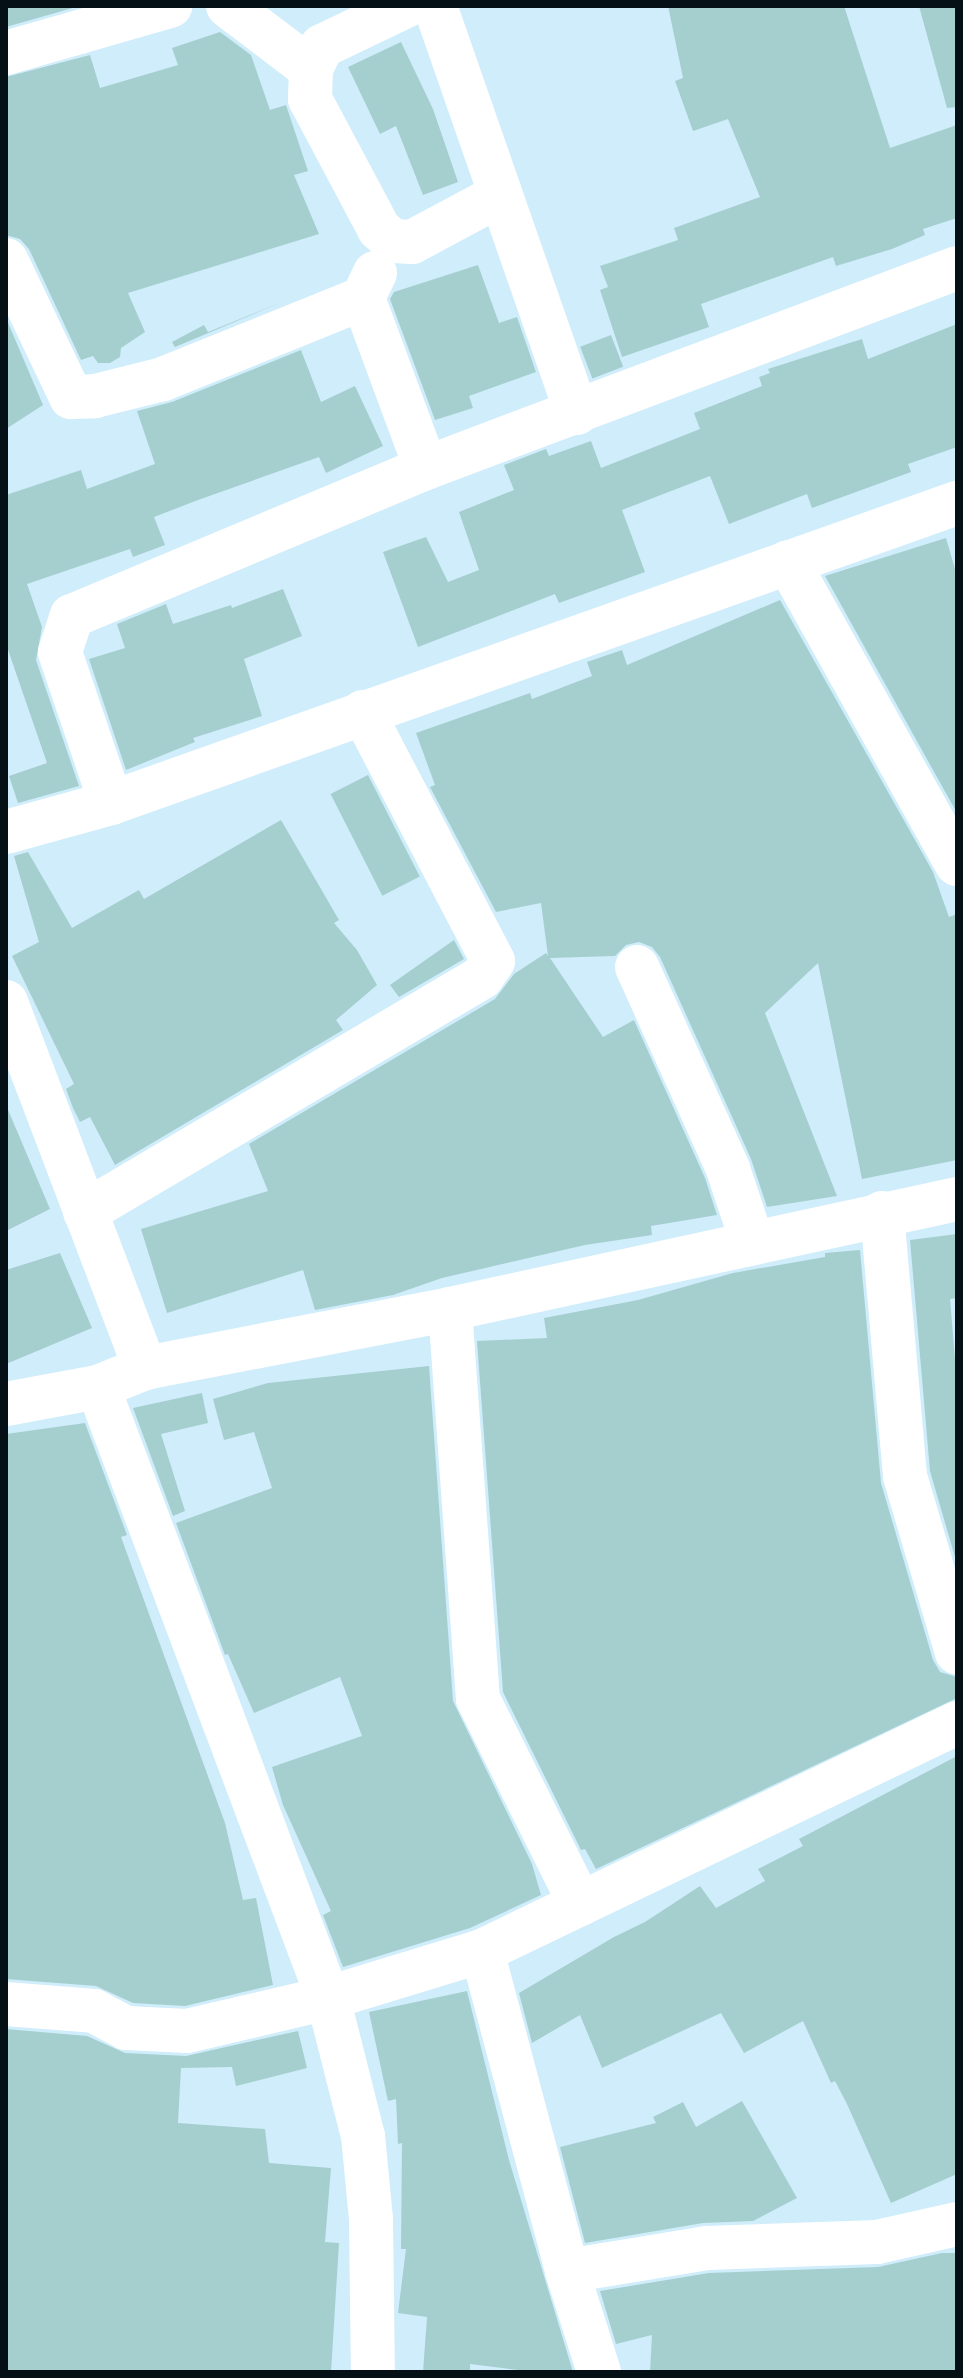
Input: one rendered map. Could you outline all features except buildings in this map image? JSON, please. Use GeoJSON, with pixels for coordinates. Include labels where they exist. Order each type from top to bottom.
{"type":"FeatureCollection","features":[{"type":"Feature","properties":{"kind":"street"},"geometry":{"type":"LineString","coordinates":[[6,53],[170,6]]}},
{"type":"Feature","properties":{"kind":"street"},"geometry":{"type":"LineString","coordinates":[[228,6],[311,69]]}},
{"type":"Feature","properties":{"kind":"street"},"geometry":{"type":"LineString","coordinates":[[406,6],[322,46],[311,69],[310,99],[379,229],[393,241],[412,242],[500,195]]}},
{"type":"Feature","properties":{"kind":"street"},"geometry":{"type":"LineString","coordinates":[[435,6],[577,413]]}},
{"type":"Feature","properties":{"kind":"street"},"geometry":{"type":"LineString","coordinates":[[6,260],[71,397],[95,396],[163,379],[363,298],[393,241]]}},
{"type":"Feature","properties":{"kind":"street"},"geometry":{"type":"LineString","coordinates":[[111,803],[60,652],[72,616],[426,468],[957,268]]}},
{"type":"Feature","properties":{"kind":"street"},"geometry":{"type":"LineString","coordinates":[[363,298],[426,468]]}},
{"type":"Feature","properties":{"kind":"street"},"geometry":{"type":"LineString","coordinates":[[6,832],[111,803],[957,503]]}},
{"type":"Feature","properties":{"kind":"street"},"geometry":{"type":"LineString","coordinates":[[788,562],[957,864]]}},
{"type":"Feature","properties":{"kind":"street"},"geometry":{"type":"LineString","coordinates":[[85,1212],[482,977],[493,961],[363,712]]}},
{"type":"Feature","properties":{"kind":"street"},"geometry":{"type":"LineString","coordinates":[[637,967],[723,1156],[752,1241]]}},
{"type":"Feature","properties":{"kind":"street"},"geometry":{"type":"LineString","coordinates":[[6,1002],[145,1368]]}},
{"type":"Feature","properties":{"kind":"street"},"geometry":{"type":"LineString","coordinates":[[6,1404],[98,1387],[145,1368],[450,1309],[752,1241],[957,1199]]}},
{"type":"Feature","properties":{"kind":"street"},"geometry":{"type":"LineString","coordinates":[[882,1213],[905,1476],[957,1653]]}},
{"type":"Feature","properties":{"kind":"street"},"geometry":{"type":"LineString","coordinates":[[450,1309],[478,1699],[580,1904]]}},
{"type":"Feature","properties":{"kind":"street"},"geometry":{"type":"LineString","coordinates":[[98,1387],[328,1998],[363,2136],[371,2219],[373,2372]]}},
{"type":"Feature","properties":{"kind":"street"},"geometry":{"type":"LineString","coordinates":[[6,2004],[94,2011],[126,2028],[187,2031],[328,1998],[482,1951],[957,1723]]}},
{"type":"Feature","properties":{"kind":"street"},"geometry":{"type":"LineString","coordinates":[[482,1951],[567,2271],[599,2372]]}},
{"type":"Feature","properties":{"kind":"street"},"geometry":{"type":"LineString","coordinates":[[567,2271],[707,2248],[877,2242],[957,2224]]}}]}
